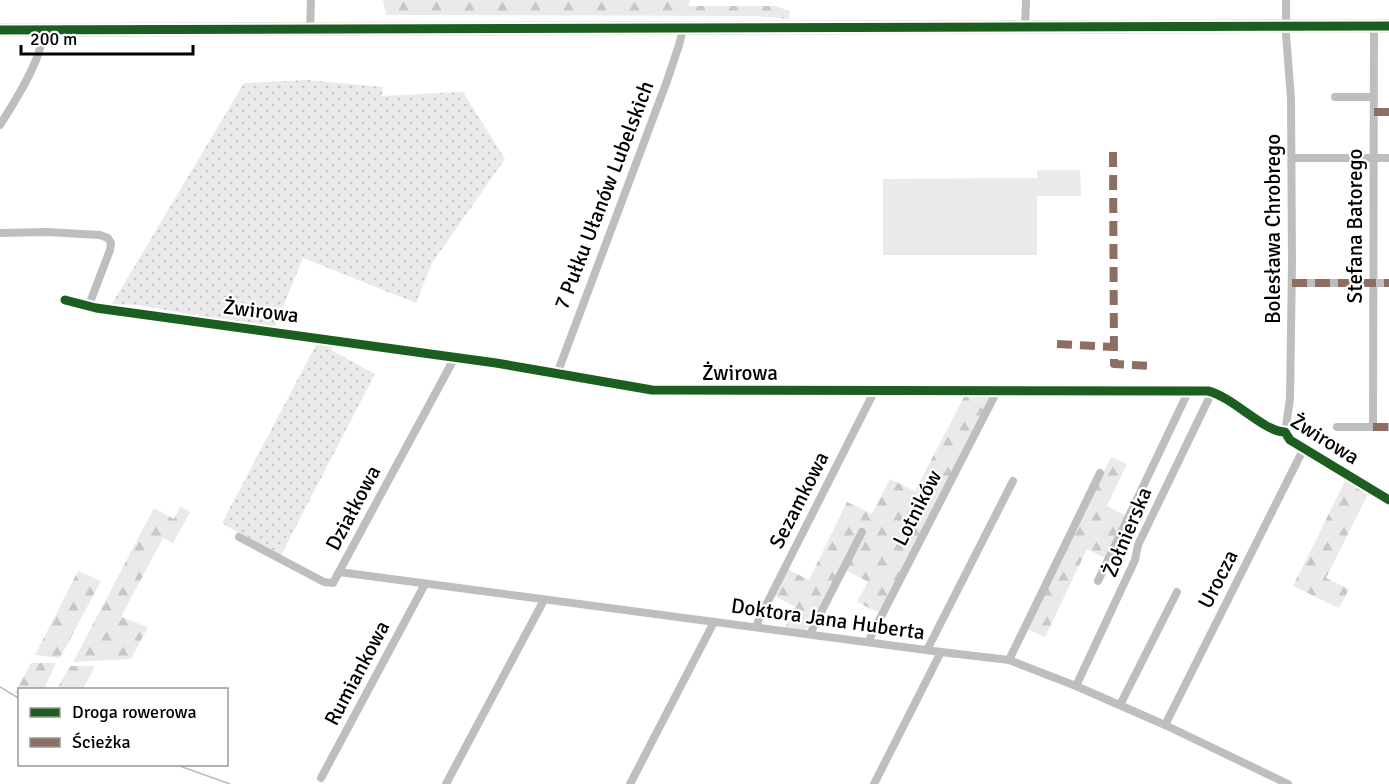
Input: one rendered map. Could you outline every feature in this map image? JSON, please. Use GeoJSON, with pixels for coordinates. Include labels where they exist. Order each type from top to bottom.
{"type":"FeatureCollection","features":[{"type":"Feature","properties":{"kind":"main road"},"geometry":{"type":"LineString","coordinates":[[0,30],[1389,26]]}},
{"type":"Feature","properties":{"kind":"street"},"geometry":{"type":"LineString","coordinates":[[310,29],[311,0]]}},
{"type":"Feature","properties":{"kind":"street"},"geometry":{"type":"LineString","coordinates":[[1025,27],[1026,0]]}},
{"type":"Feature","properties":{"kind":"street","name":"Bolesława Chrobrego"},"geometry":{"type":"LineString","coordinates":[[1285,432],[1290,399],[1292,283],[1291,99],[1286,0]]}},
{"type":"Feature","properties":{"kind":"street","name":"Stefana Batorego"},"geometry":{"type":"LineString","coordinates":[[1373,427],[1374,26]]}},
{"type":"Feature","properties":{"kind":"street","name":"7 Pułku Ułanów Lubelskich"},"geometry":{"type":"LineString","coordinates":[[557,374],[667,81],[683,29]]}},
{"type":"Feature","properties":{"kind":"street"},"geometry":{"type":"LineString","coordinates":[[0,125],[30,72],[42,40],[41,30]]}},
{"type":"Feature","properties":{"kind":"street"},"geometry":{"type":"LineString","coordinates":[[1335,97],[1374,97]]}},
{"type":"Feature","properties":{"kind":"street"},"geometry":{"type":"LineString","coordinates":[[1374,112],[1389,112]]}},
{"type":"Feature","properties":{"kind":"street"},"geometry":{"type":"LineString","coordinates":[[1292,158],[1389,158]]}},
{"type":"Feature","properties":{"kind":"street"},"geometry":{"type":"LineString","coordinates":[[0,233],[100,234],[108,238],[111,243],[110,250],[89,305]]}},
{"type":"Feature","properties":{"kind":"street"},"geometry":{"type":"LineString","coordinates":[[1292,283],[1389,283]]}},
{"type":"Feature","properties":{"kind":"street","name":"Żwirowa"},"geometry":{"type":"LineString","coordinates":[[65,300],[664,390],[1190,390],[1212,392],[1271,428],[1285,432],[1290,440],[1389,500]]}},
{"type":"Feature","properties":{"kind":"street","name":"Działkowa"},"geometry":{"type":"LineString","coordinates":[[239,537],[324,582],[333,583],[455,357]]}},
{"type":"Feature","properties":{"kind":"street","name":"Sezamkowa"},"geometry":{"type":"LineString","coordinates":[[756,627],[875,390]]}},
{"type":"Feature","properties":{"kind":"street","name":"Lotników"},"geometry":{"type":"LineString","coordinates":[[868,642],[995,395],[995,390]]}},
{"type":"Feature","properties":{"kind":"street"},"geometry":{"type":"LineString","coordinates":[[1098,581],[1190,390]]}},
{"type":"Feature","properties":{"kind":"street","name":"Żołnierska"},"geometry":{"type":"LineString","coordinates":[[1076,686],[1136,560],[1138,545],[1212,392]]}},
{"type":"Feature","properties":{"kind":"street"},"geometry":{"type":"LineString","coordinates":[[1337,427],[1389,427]]}},
{"type":"Feature","properties":{"kind":"street","name":"Urocza"},"geometry":{"type":"LineString","coordinates":[[1165,725],[1304,448]]}},
{"type":"Feature","properties":{"kind":"street"},"geometry":{"type":"LineString","coordinates":[[1010,660],[1100,473]]}},
{"type":"Feature","properties":{"kind":"street"},"geometry":{"type":"LineString","coordinates":[[927,650],[1013,481]]}},
{"type":"Feature","properties":{"kind":"street"},"geometry":{"type":"LineString","coordinates":[[810,634],[862,532]]}},
{"type":"Feature","properties":{"kind":"street","name":"Doktora Jana Huberta"},"geometry":{"type":"LineString","coordinates":[[339,572],[1010,660],[1165,725],[1288,784]]}},
{"type":"Feature","properties":{"kind":"street","name":"Rumiankowa"},"geometry":{"type":"LineString","coordinates":[[321,778],[425,584]]}},
{"type":"Feature","properties":{"kind":"street"},"geometry":{"type":"LineString","coordinates":[[1120,705],[1177,592]]}},
{"type":"Feature","properties":{"kind":"street"},"geometry":{"type":"LineString","coordinates":[[446,784],[544,600]]}},
{"type":"Feature","properties":{"kind":"street"},"geometry":{"type":"LineString","coordinates":[[630,784],[714,622]]}},
{"type":"Feature","properties":{"kind":"street"},"geometry":{"type":"LineString","coordinates":[[874,784],[941,652]]}},
{"type":"Feature","properties":{"kind":"green space"},"geometry":{"type":"Polygon","coordinates":[[[383,0],[690,0],[688,6],[775,6],[790,11],[789,19],[756,16],[386,15],[383,0]]]}},
{"type":"Feature","properties":{"kind":"green space"},"geometry":{"type":"Polygon","coordinates":[[[307,80],[383,87],[382,96],[463,92],[505,159],[432,263],[416,303],[303,258],[275,326],[137,305],[112,304],[244,83],[307,80]]]}},
{"type":"Feature","properties":{"kind":"green space"},"geometry":{"type":"Polygon","coordinates":[[[1037,170],[1080,170],[1081,196],[1037,196],[1037,255],[883,255],[883,179],[1037,178],[1037,170]]]}},
{"type":"Feature","properties":{"kind":"green space"},"geometry":{"type":"Polygon","coordinates":[[[320,341],[333,343],[331,348],[333,351],[375,374],[280,557],[222,523],[320,341]]]}},
{"type":"Feature","properties":{"kind":"green space"},"geometry":{"type":"Polygon","coordinates":[[[966,393],[988,394],[990,398],[879,613],[857,602],[868,582],[846,570],[809,627],[805,630],[785,628],[795,607],[773,595],[787,569],[809,580],[847,502],[872,514],[890,479],[915,491],[966,393]]]}},
{"type":"Feature","properties":{"kind":"green space"},"geometry":{"type":"Polygon","coordinates":[[[1111,457],[1127,464],[1107,506],[1127,516],[1107,559],[1087,549],[1045,637],[1027,629],[1111,457]]]}},
{"type":"Feature","properties":{"kind":"green space"},"geometry":{"type":"Polygon","coordinates":[[[1346,479],[1369,492],[1326,578],[1349,589],[1339,608],[1293,586],[1346,479]]]}},
{"type":"Feature","properties":{"kind":"green space"},"geometry":{"type":"Polygon","coordinates":[[[180,506],[190,512],[173,543],[163,538],[121,617],[148,627],[131,659],[73,662],[154,508],[174,519],[180,506]]]}},
{"type":"Feature","properties":{"kind":"green space"},"geometry":{"type":"Polygon","coordinates":[[[78,571],[101,581],[60,658],[35,655],[78,571]]]}},
{"type":"Feature","properties":{"kind":"green space"},"geometry":{"type":"Polygon","coordinates":[[[31,663],[56,663],[44,688],[18,688],[18,695],[15,693],[31,663]]]}},
{"type":"Feature","properties":{"kind":"green space"},"geometry":{"type":"Polygon","coordinates":[[[70,666],[95,666],[84,688],[58,688],[70,666]]]}},
{"type":"Feature","properties":{"kind":"waterway"},"geometry":{"type":"LineString","coordinates":[[0,687],[18,698]]}},
{"type":"Feature","properties":{"kind":"waterway"},"geometry":{"type":"LineString","coordinates":[[180,766],[230,784]]}},
{"type":"Feature","properties":{"kind":"marked path"},"geometry":{"type":"LineString","coordinates":[[1374,112],[1389,112]]}},
{"type":"Feature","properties":{"kind":"marked path"},"geometry":{"type":"LineString","coordinates":[[1113,152],[1114,364],[1154,366]]}},
{"type":"Feature","properties":{"kind":"marked path"},"geometry":{"type":"LineString","coordinates":[[1292,283],[1389,283]]}},
{"type":"Feature","properties":{"kind":"marked path"},"geometry":{"type":"LineString","coordinates":[[1057,344],[1114,347]]}},
{"type":"Feature","properties":{"kind":"marked path"},"geometry":{"type":"LineString","coordinates":[[1373,427],[1389,427]]}},
{"type":"Feature","properties":{"kind":"cycle path"},"geometry":{"type":"LineString","coordinates":[[0,30],[1389,26]]}},
{"type":"Feature","properties":{"kind":"cycle path"},"geometry":{"type":"LineString","coordinates":[[65,300],[96,308],[496,363],[652,390],[1208,391],[1218,394],[1258,421],[1285,432],[1290,440],[1389,500]]}}]}
